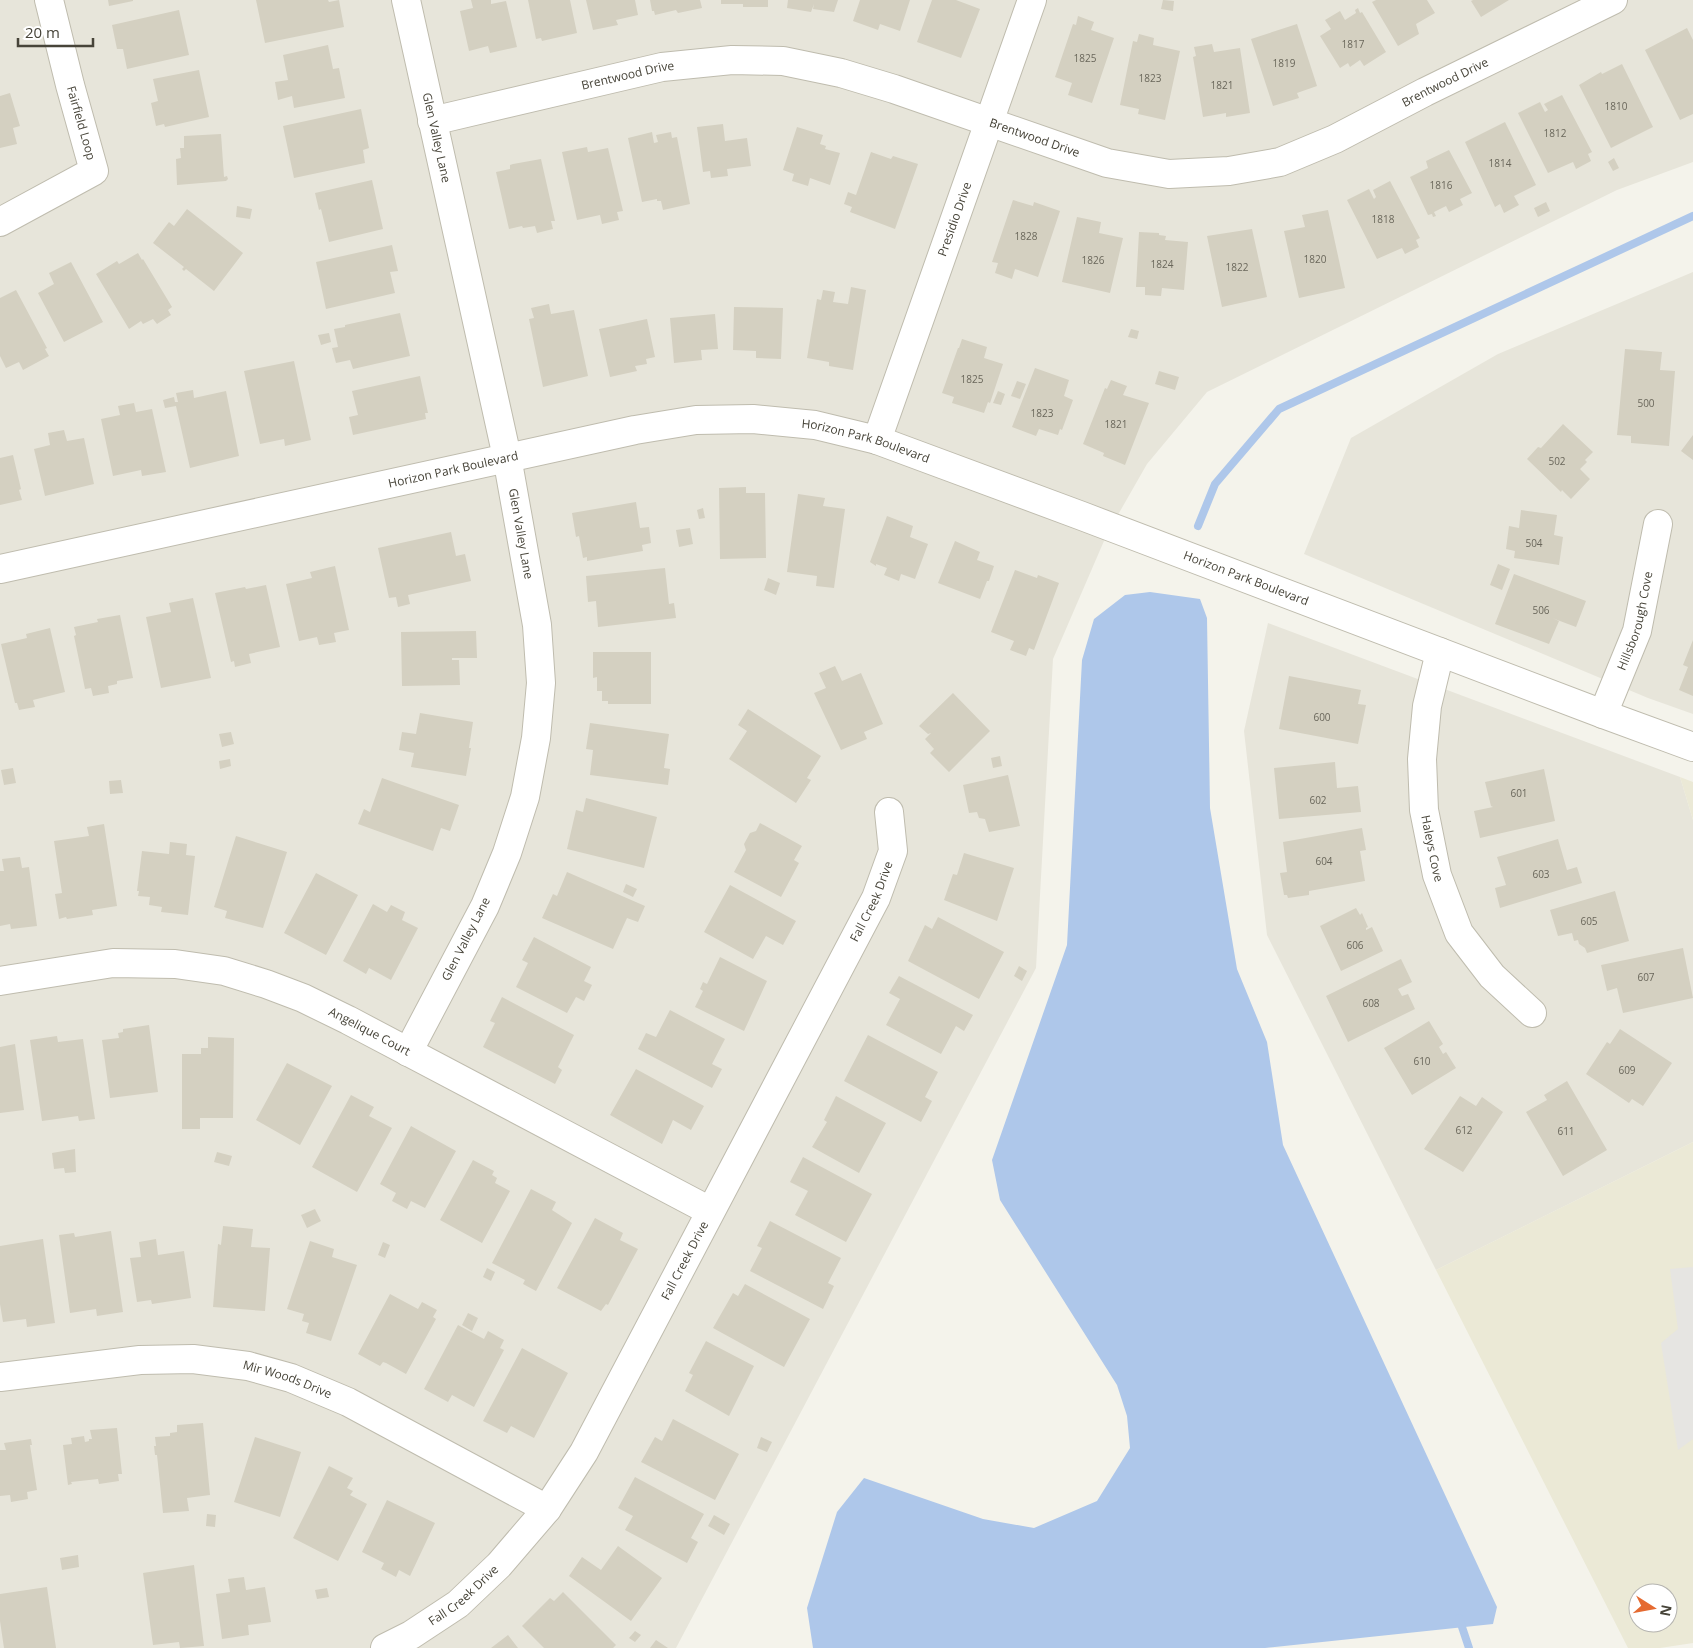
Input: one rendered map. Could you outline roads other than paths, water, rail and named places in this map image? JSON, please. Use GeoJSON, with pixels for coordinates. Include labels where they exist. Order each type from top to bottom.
{"type":"FeatureCollection","features":[{"type":"Feature","properties":{"kind":"street","name":"Fairfield Loop"},"geometry":{"type":"LineString","coordinates":[[0,222],[94,171],[49,0]]}},
{"type":"Feature","properties":{"kind":"street","name":"Glen Valley Lane"},"geometry":{"type":"LineString","coordinates":[[406,0],[508,457],[537,625],[541,683],[536,738],[525,797],[507,854],[485,906],[408,1052]]}},
{"type":"Feature","properties":{"kind":"street","name":"Presidio Drive"},"geometry":{"type":"LineString","coordinates":[[877,440],[1032,0]]}},
{"type":"Feature","properties":{"kind":"street","name":"Brentwood Drive"},"geometry":{"type":"LineString","coordinates":[[432,121],[662,68],[732,60],[783,61],[841,74],[990,122],[1107,163],[1169,174],[1229,172],[1280,162],[1335,139],[1424,92],[1613,0]]}},
{"type":"Feature","properties":{"kind":"street","name":"Horizon Park Boulevard"},"geometry":{"type":"LineString","coordinates":[[0,569],[635,430],[696,420],[753,418],[806,424],[877,440],[1603,714],[1693,746]]}},
{"type":"Feature","properties":{"kind":"street","name":"Hillsborough Cove"},"geometry":{"type":"LineString","coordinates":[[1603,714],[1637,631],[1658,524]]}},
{"type":"Feature","properties":{"kind":"street","name":"Haleys Cove"},"geometry":{"type":"LineString","coordinates":[[1440,652],[1427,706],[1422,760],[1424,810],[1437,874],[1459,933],[1492,976],[1532,1012]]}},
{"type":"Feature","properties":{"kind":"street","name":"Fall Creek Drive"},"geometry":{"type":"LineString","coordinates":[[386,1648],[411,1635],[458,1604],[499,1565],[547,1509],[584,1452],[876,898],[893,852],[889,812]]}},
{"type":"Feature","properties":{"kind":"street","name":"Angelique Court"},"geometry":{"type":"LineString","coordinates":[[0,981],[113,963],[175,964],[224,971],[266,984],[303,998],[710,1211]]}},
{"type":"Feature","properties":{"kind":"street","name":"Mir Woods Drive"},"geometry":{"type":"LineString","coordinates":[[0,1377],[140,1360],[193,1359],[248,1366],[291,1378],[348,1402],[547,1509]]}},
{"type":"Feature","properties":{"kind":"water"},"geometry":{"type":"Polygon","coordinates":[[[1150,592],[1200,599],[1207,618],[1210,808],[1237,969],[1267,1042],[1283,1145],[1497,1607],[1493,1624],[1265,1648],[813,1648],[807,1608],[837,1512],[864,1478],[983,1519],[1034,1528],[1097,1501],[1130,1448],[1127,1416],[1117,1385],[1000,1200],[992,1160],[1067,945],[1082,660],[1094,619],[1125,595],[1150,592]]]}},
{"type":"Feature","properties":{"kind":"waterway"},"geometry":{"type":"LineString","coordinates":[[1198,526],[1215,484],[1279,409],[1693,216]]}},
{"type":"Feature","properties":{"kind":"waterway"},"geometry":{"type":"LineString","coordinates":[[1459,1618],[1469,1648]]}}]}
